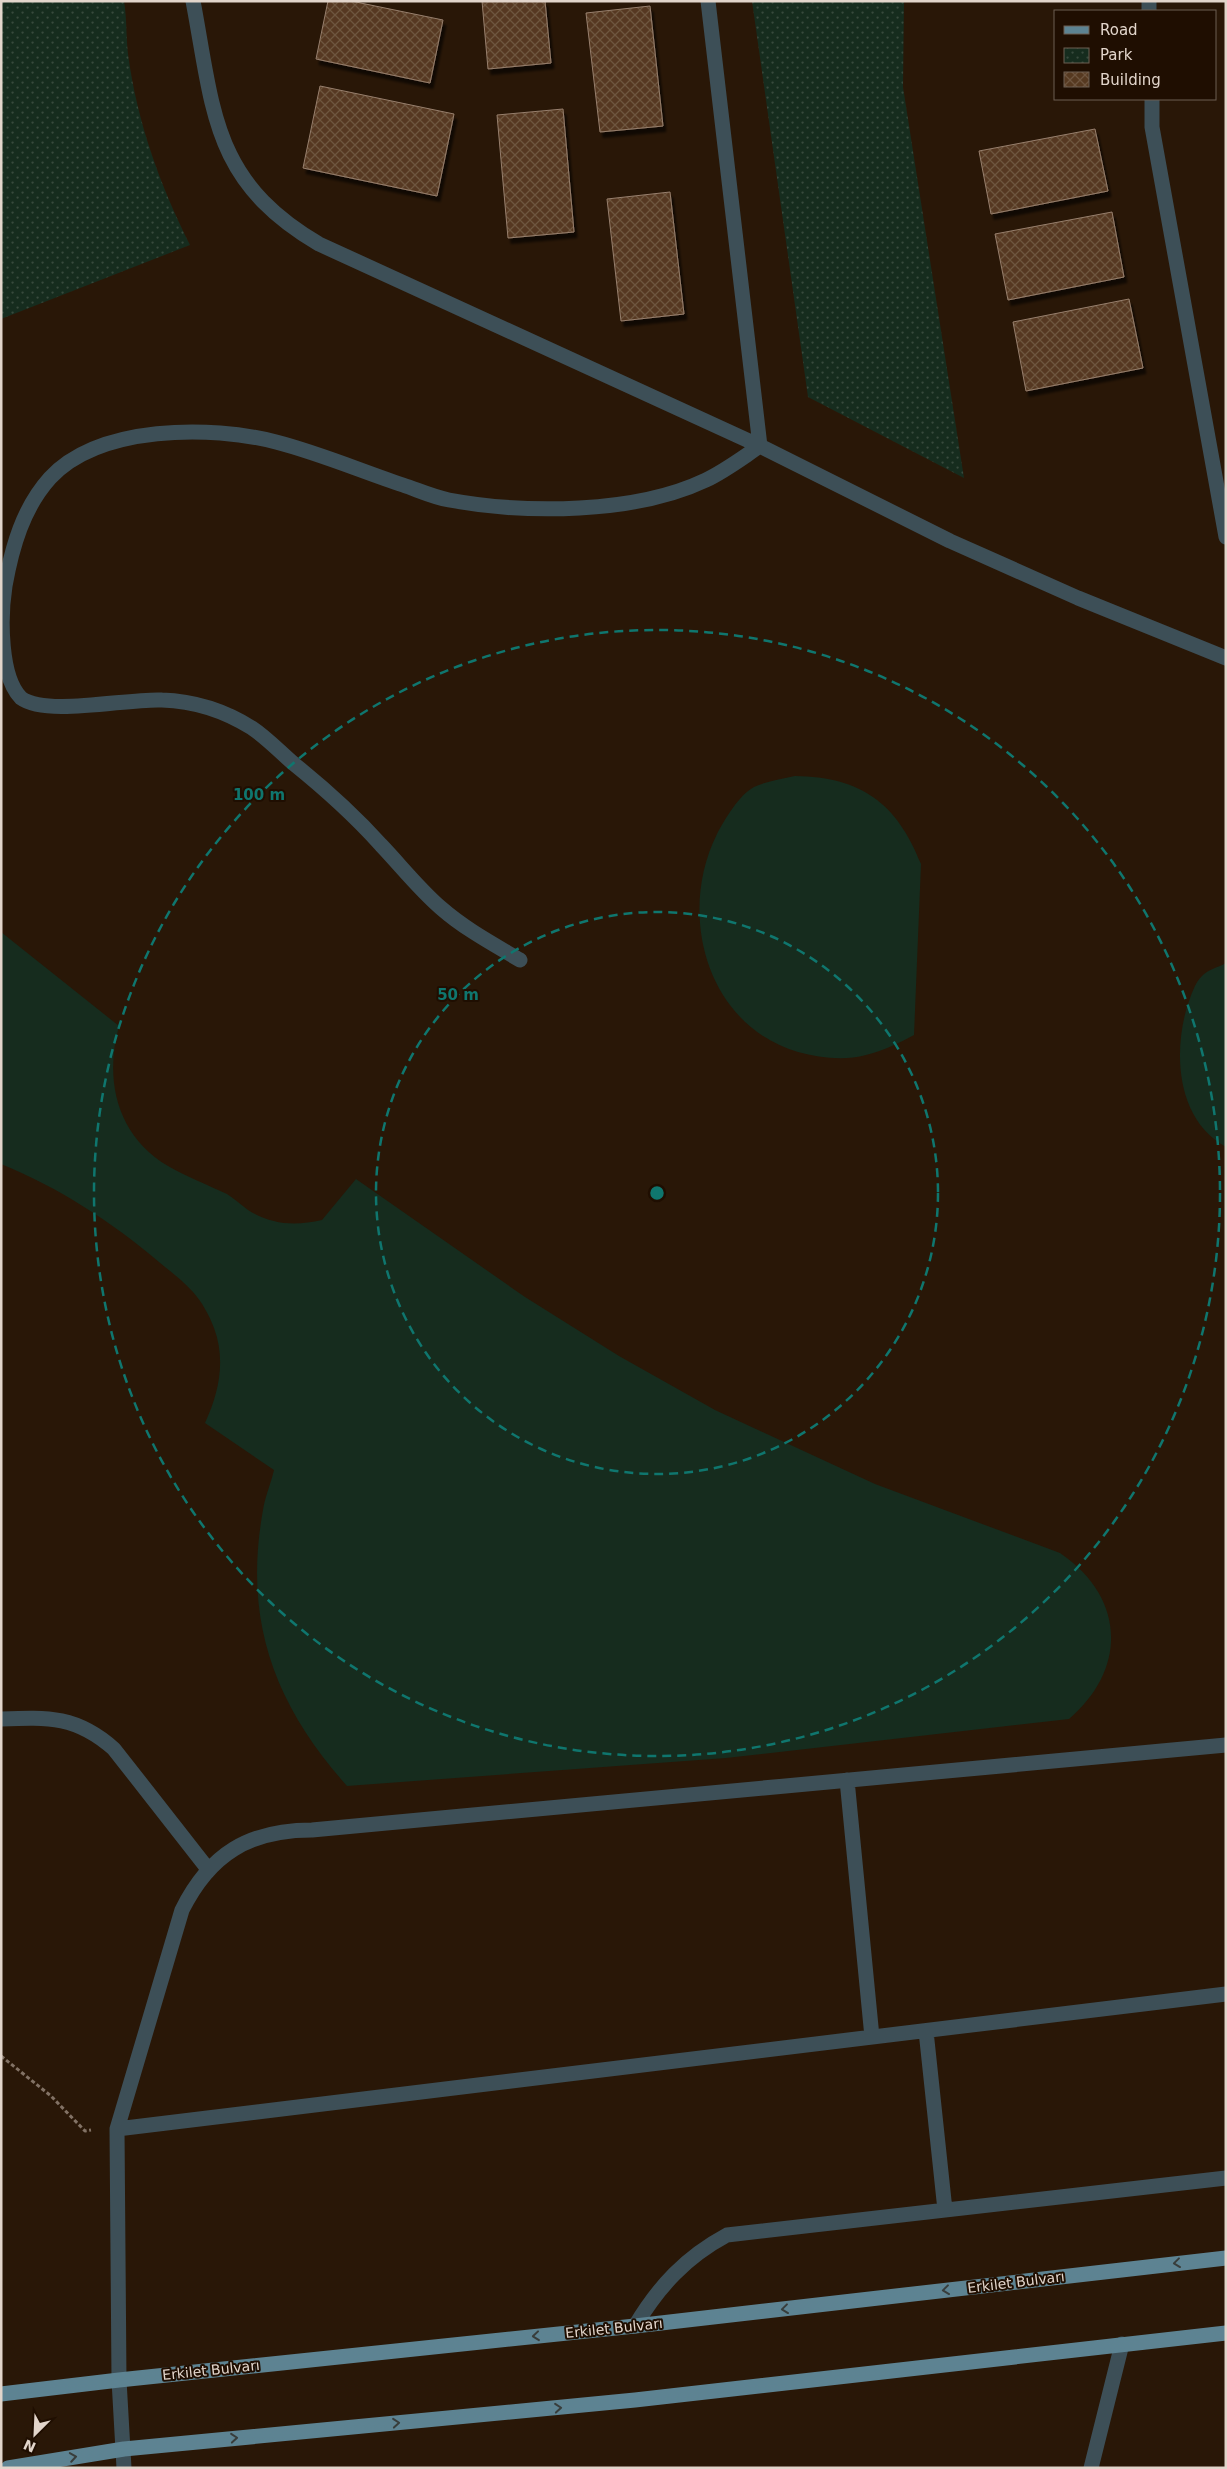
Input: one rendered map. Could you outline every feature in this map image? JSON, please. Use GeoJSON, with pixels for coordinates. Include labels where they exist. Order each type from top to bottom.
{"type":"FeatureCollection","features":[{"type":"Feature","properties":{"kind":"main road","name":"Erkilet Bulvarı"},"geometry":{"type":"LineString","coordinates":[[1,2394],[635,2326],[1226,2258]]}},
{"type":"Feature","properties":{"kind":"main road"},"geometry":{"type":"LineString","coordinates":[[8,2468],[124,2449],[635,2400],[1226,2333]]}},
{"type":"Feature","properties":{"kind":"street"},"geometry":{"type":"LineString","coordinates":[[193,1],[212,108],[230,158],[244,181],[266,206],[291,227],[319,244],[760,446],[958,545],[1078,598],[1226,658]]}},
{"type":"Feature","properties":{"kind":"street"},"geometry":{"type":"LineString","coordinates":[[708,1],[760,446]]}},
{"type":"Feature","properties":{"kind":"street"},"geometry":{"type":"LineString","coordinates":[[1152,100],[1152,128],[1226,537]]}},
{"type":"Feature","properties":{"kind":"street"},"geometry":{"type":"LineString","coordinates":[[520,960],[480,937],[443,910],[410,878],[337,799],[271,742],[228,716],[206,707],[160,699],[42,706],[19,697],[5,676],[2,664],[2,626],[5,588],[20,526],[40,491],[52,475],[68,462],[104,445],[166,433],[218,432],[279,442],[444,499],[522,508],[600,506],[674,492],[704,481],[733,465],[760,446]]}},
{"type":"Feature","properties":{"kind":"street"},"geometry":{"type":"LineString","coordinates":[[1,1719],[46,1718],[64,1720],[80,1725],[98,1735],[114,1749],[208,1869]]}},
{"type":"Feature","properties":{"kind":"street"},"geometry":{"type":"LineString","coordinates":[[124,2468],[119,2380],[117,2129],[182,1910],[193,1888],[208,1869],[226,1853],[245,1842],[267,1834],[289,1830],[322,1829],[1226,1745]]}},
{"type":"Feature","properties":{"kind":"street"},"geometry":{"type":"LineString","coordinates":[[847,1780],[872,2037]]}},
{"type":"Feature","properties":{"kind":"street"},"geometry":{"type":"LineString","coordinates":[[117,2129],[1226,1994]]}},
{"type":"Feature","properties":{"kind":"street"},"geometry":{"type":"LineString","coordinates":[[926,2030],[945,2210]]}},
{"type":"Feature","properties":{"kind":"street"},"geometry":{"type":"LineString","coordinates":[[635,2326],[651,2299],[672,2274],[688,2259],[727,2235],[1226,2178]]}},
{"type":"Feature","properties":{"kind":"street"},"geometry":{"type":"LineString","coordinates":[[1091,2468],[1122,2344]]}},
{"type":"Feature","properties":{"kind":"path"},"geometry":{"type":"LineString","coordinates":[[1,2056],[51,2096],[85,2131],[117,2129]]}},
{"type":"Feature","properties":{"kind":"green space"},"geometry":{"type":"Polygon","coordinates":[[[1,1],[124,1],[128,54],[137,104],[160,176],[190,245],[1,319],[1,1]]]}},
{"type":"Feature","properties":{"kind":"green space"},"geometry":{"type":"Polygon","coordinates":[[[752,1],[904,1],[903,87],[964,478],[808,397],[752,1]]]}},
{"type":"Feature","properties":{"kind":"green space"},"geometry":{"type":"Polygon","coordinates":[[[795,776],[839,782],[858,788],[874,798],[888,810],[900,825],[921,864],[914,1035],[891,1046],[858,1057],[815,1056],[798,1052],[766,1038],[741,1018],[721,992],[708,963],[701,931],[700,898],[705,865],[717,834],[733,808],[748,791],[764,783],[795,776]]]}},
{"type":"Feature","properties":{"kind":"green space"},"geometry":{"type":"Polygon","coordinates":[[[1,932],[119,1026],[113,1066],[114,1086],[119,1105],[126,1123],[137,1139],[151,1154],[168,1166],[227,1194],[257,1215],[284,1223],[322,1220],[356,1179],[525,1297],[619,1356],[715,1410],[875,1484],[1060,1553],[1081,1571],[1097,1590],[1107,1611],[1111,1633],[1109,1656],[1102,1678],[1088,1699],[1069,1719],[726,1758],[347,1786],[300,1724],[283,1692],[270,1659],[262,1624],[257,1588],[258,1550],[264,1505],[274,1470],[205,1423],[217,1388],[220,1352],[218,1340],[205,1309],[185,1284],[123,1233],[43,1183],[1,1164],[1,932]]]}},
{"type":"Feature","properties":{"kind":"green space"},"geometry":{"type":"Polygon","coordinates":[[[1226,963],[1226,1147],[1210,1135],[1197,1120],[1188,1103],[1180,1065],[1180,1045],[1187,1007],[1197,982],[1210,970],[1226,963]]]}},
{"type":"Feature","properties":{"kind":"building"},"geometry":{"type":"Polygon","coordinates":[[[328,1],[351,1],[443,20],[430,83],[316,59],[328,1]]]}},
{"type":"Feature","properties":{"kind":"building"},"geometry":{"type":"Polygon","coordinates":[[[482,1],[545,1],[551,63],[488,69],[482,1]]]}},
{"type":"Feature","properties":{"kind":"building"},"geometry":{"type":"Polygon","coordinates":[[[650,6],[663,126],[600,132],[586,13],[650,6]]]}},
{"type":"Feature","properties":{"kind":"building"},"geometry":{"type":"Polygon","coordinates":[[[320,86],[454,114],[437,196],[303,168],[320,86]]]}},
{"type":"Feature","properties":{"kind":"building"},"geometry":{"type":"Polygon","coordinates":[[[563,109],[574,232],[508,238],[497,115],[563,109]]]}},
{"type":"Feature","properties":{"kind":"building"},"geometry":{"type":"Polygon","coordinates":[[[1095,129],[1108,191],[991,214],[979,151],[1095,129]]]}},
{"type":"Feature","properties":{"kind":"building"},"geometry":{"type":"Polygon","coordinates":[[[670,192],[684,314],[621,321],[607,199],[670,192]]]}},
{"type":"Feature","properties":{"kind":"building"},"geometry":{"type":"Polygon","coordinates":[[[1112,212],[1124,277],[1008,300],[995,234],[1112,212]]]}},
{"type":"Feature","properties":{"kind":"building"},"geometry":{"type":"Polygon","coordinates":[[[1129,299],[1143,368],[1026,391],[1013,322],[1129,299]]]}}]}
